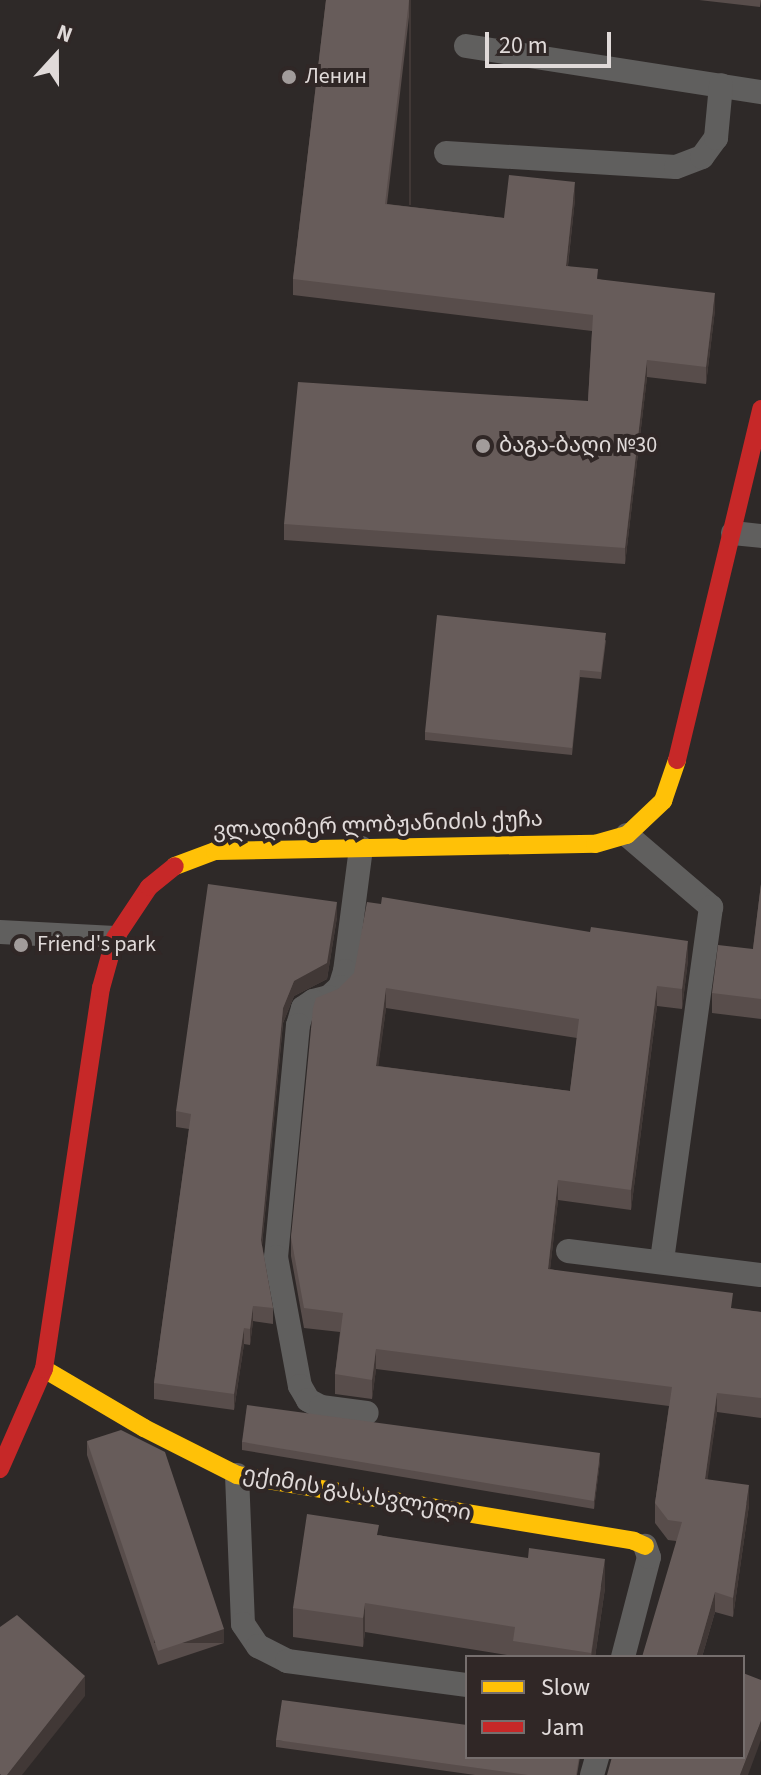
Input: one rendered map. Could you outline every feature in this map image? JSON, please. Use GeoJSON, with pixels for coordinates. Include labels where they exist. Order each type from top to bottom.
{"type":"FeatureCollection","features":[{"type":"Feature","properties":{"kind":"street"},"geometry":{"type":"LineString","coordinates":[[627,835],[663,801],[674,771],[761,409]]}},
{"type":"Feature","properties":{"kind":"street","name":"ვლადიმერ ლობჟანიძის ქუჩა"},"geometry":{"type":"LineString","coordinates":[[2,1462],[44,1369],[101,988],[115,938],[149,887],[181,861],[215,851],[595,844],[627,835]]}},
{"type":"Feature","properties":{"kind":"street","name":"ექიმის გასასვლელი"},"geometry":{"type":"LineString","coordinates":[[44,1369],[144,1428],[237,1475],[634,1541],[645,1546]]}},
{"type":"Feature","properties":{"kind":"lane"},"geometry":{"type":"LineString","coordinates":[[466,46],[761,92]]}},
{"type":"Feature","properties":{"kind":"lane"},"geometry":{"type":"LineString","coordinates":[[446,153],[676,167],[702,157],[716,138],[721,85]]}},
{"type":"Feature","properties":{"kind":"lane"},"geometry":{"type":"LineString","coordinates":[[733,533],[761,536]]}},
{"type":"Feature","properties":{"kind":"lane"},"geometry":{"type":"LineString","coordinates":[[627,835],[711,907],[662,1262]]}},
{"type":"Feature","properties":{"kind":"lane"},"geometry":{"type":"LineString","coordinates":[[361,848],[343,979],[329,997],[303,1008],[298,1025],[276,1257],[300,1386],[308,1400],[321,1407],[367,1413]]}},
{"type":"Feature","properties":{"kind":"lane"},"geometry":{"type":"LineString","coordinates":[[0,932],[115,938]]}},
{"type":"Feature","properties":{"kind":"lane"},"geometry":{"type":"LineString","coordinates":[[568,1251],[761,1275]]}},
{"type":"Feature","properties":{"kind":"lane"},"geometry":{"type":"LineString","coordinates":[[237,1475],[243,1624],[258,1646],[287,1661],[465,1685]]}},
{"type":"Feature","properties":{"kind":"lane"},"geometry":{"type":"LineString","coordinates":[[624,1655],[649,1557],[645,1546]]}},
{"type":"Feature","properties":{"kind":"building"},"geometry":{"type":"Polygon","coordinates":[[[326,0],[409,0],[385,204],[504,218],[509,175],[575,182],[566,266],[598,269],[597,279],[715,293],[706,367],[647,360],[625,548],[284,524],[298,382],[588,401],[593,315],[293,279],[326,0]]]}},
{"type":"Feature","properties":{"kind":"building"},"geometry":{"type":"Polygon","coordinates":[[[437,615],[606,633],[601,672],[580,670],[572,748],[425,732],[437,615]]]}},
{"type":"Feature","properties":{"kind":"building"},"geometry":{"type":"Polygon","coordinates":[[[208,884],[337,902],[327,963],[294,981],[283,1008],[261,1240],[273,1308],[253,1306],[250,1329],[244,1328],[234,1394],[154,1383],[191,1114],[176,1111],[208,884]]]}},
{"type":"Feature","properties":{"kind":"building"},"geometry":{"type":"Polygon","coordinates":[[[761,884],[761,999],[712,993],[718,945],[753,949],[761,884]]]}},
{"type":"Feature","properties":{"kind":"building"},"geometry":{"type":"Polygon","coordinates":[[[382,897],[590,932],[591,927],[688,941],[682,989],[657,986],[631,1190],[558,1180],[548,1269],[733,1293],[731,1308],[761,1312],[761,1398],[717,1393],[705,1479],[749,1485],[733,1598],[715,1592],[697,1655],[643,1655],[682,1522],[668,1520],[655,1503],[672,1387],[376,1349],[372,1380],[335,1374],[343,1313],[304,1308],[291,1237],[313,1008],[316,998],[338,989],[354,973],[367,902],[381,904],[382,897]],[[386,988],[376,1066],[570,1091],[579,1019],[386,988]]]}},
{"type":"Feature","properties":{"kind":"building"},"geometry":{"type":"Polygon","coordinates":[[[247,1405],[600,1453],[594,1501],[242,1442],[247,1405]]]}},
{"type":"Feature","properties":{"kind":"building"},"geometry":{"type":"Polygon","coordinates":[[[121,1430],[165,1452],[224,1629],[158,1651],[87,1441],[121,1430]]]}},
{"type":"Feature","properties":{"kind":"building"},"geometry":{"type":"Polygon","coordinates":[[[307,1514],[379,1525],[377,1535],[528,1558],[529,1548],[605,1559],[591,1653],[513,1641],[515,1627],[365,1603],[363,1618],[293,1608],[307,1514]]]}},
{"type":"Feature","properties":{"kind":"building"},"geometry":{"type":"Polygon","coordinates":[[[17,1615],[85,1676],[7,1775],[1,1775],[0,1627],[17,1615]]]}},
{"type":"Feature","properties":{"kind":"building"},"geometry":{"type":"Polygon","coordinates":[[[745,1674],[761,1680],[761,1721],[740,1775],[607,1775],[611,1759],[745,1759],[745,1674]]]}},
{"type":"Feature","properties":{"kind":"building"},"geometry":{"type":"Polygon","coordinates":[[[282,1700],[465,1725],[465,1759],[579,1759],[576,1775],[528,1775],[276,1740],[282,1700]]]}},
{"type":"Feature","properties":{"kind":"traffic: slow"},"geometry":{"type":"LineString","coordinates":[[175,866],[215,851],[595,844],[627,835],[663,801],[677,760]]}},
{"type":"Feature","properties":{"kind":"traffic: slow"},"geometry":{"type":"LineString","coordinates":[[44,1369],[144,1428],[237,1475],[634,1541],[645,1546]]}},
{"type":"Feature","properties":{"kind":"traffic: jam"},"geometry":{"type":"LineString","coordinates":[[677,760],[761,409]]}},
{"type":"Feature","properties":{"kind":"traffic: jam"},"geometry":{"type":"LineString","coordinates":[[0,1469],[44,1369],[101,988],[115,938],[149,887],[175,866]]}},
{"type":"Feature","properties":{"kind":"place","name":"Ленин"},"geometry":{"type":"Point","coordinates":[289,77]}},
{"type":"Feature","properties":{"kind":"place","name":"ბაგა-ბაღი №30"},"geometry":{"type":"Point","coordinates":[483,446]}},
{"type":"Feature","properties":{"kind":"place","name":"Friend's park"},"geometry":{"type":"Point","coordinates":[21,945]}}]}
